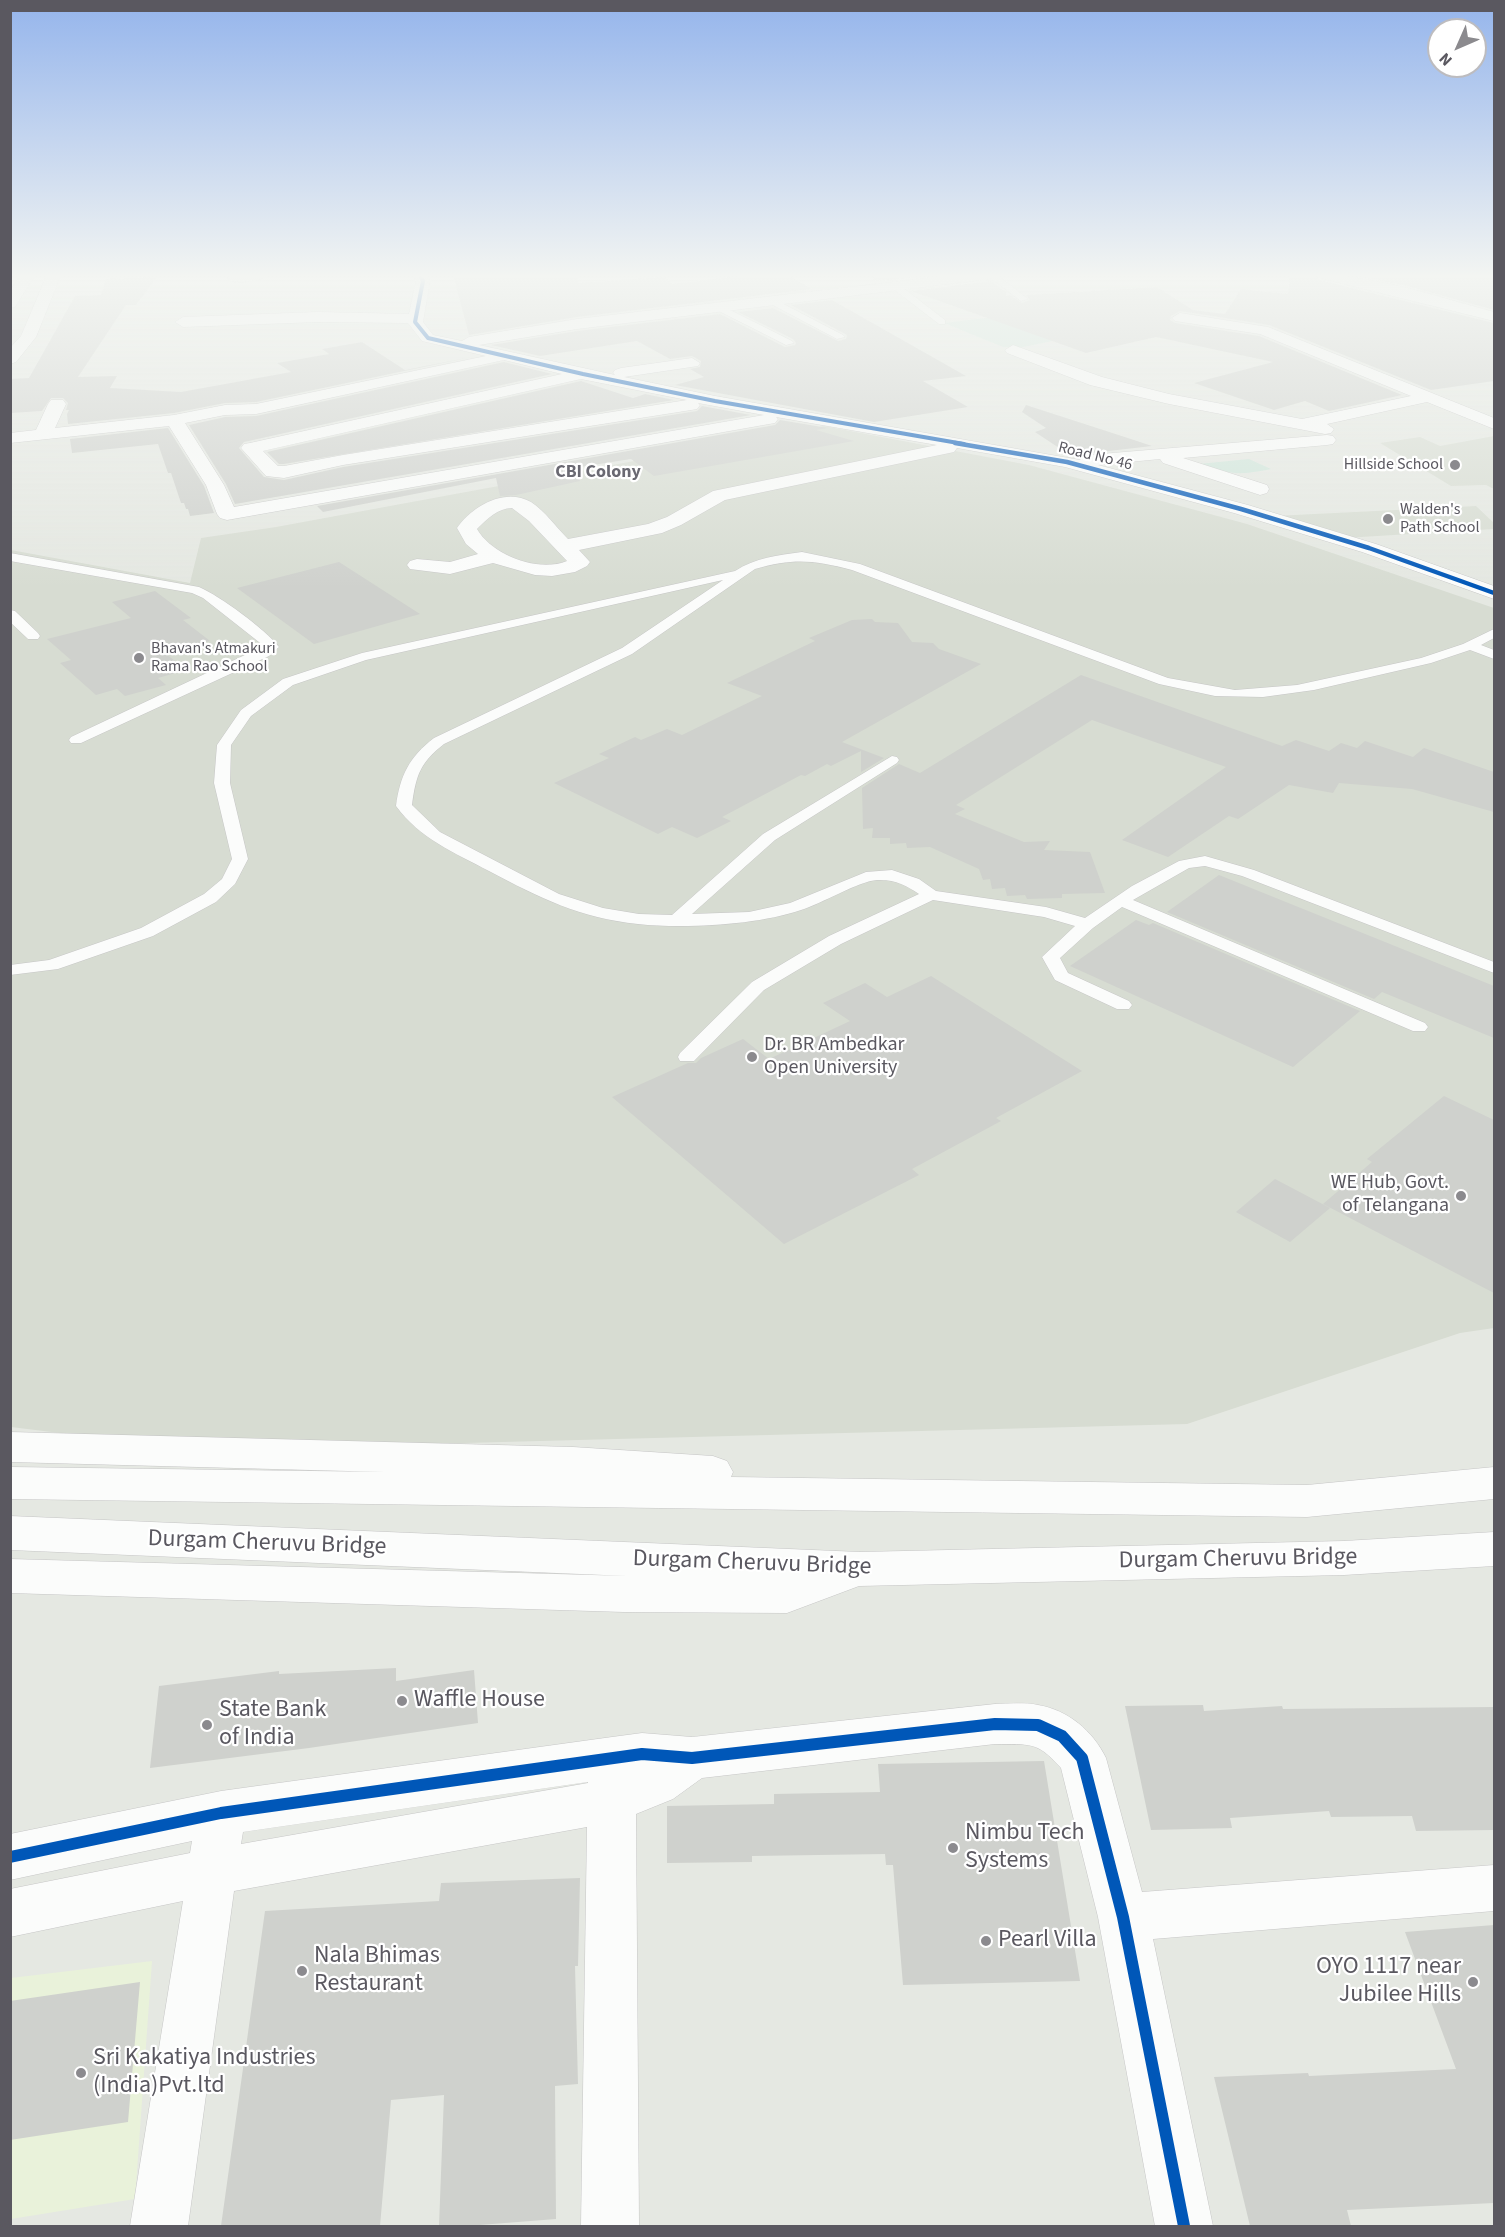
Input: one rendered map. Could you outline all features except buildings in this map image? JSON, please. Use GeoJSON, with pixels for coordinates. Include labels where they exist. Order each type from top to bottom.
{"type":"FeatureCollection","features":[{"type":"Feature","properties":{"kind":"street"},"geometry":{"type":"LineString","coordinates":[[225,410],[250,400],[326,379]]}},
{"type":"Feature","properties":{"kind":"street"},"geometry":{"type":"LineString","coordinates":[[10,438],[174,420],[225,410],[256,409],[399,379]]}},
{"type":"Feature","properties":{"kind":"street"},"geometry":{"type":"LineString","coordinates":[[349,410],[500,379]]}},
{"type":"Feature","properties":{"kind":"street"},"geometry":{"type":"LineString","coordinates":[[570,379],[250,448],[273,472],[279,473],[715,401]]}},
{"type":"Feature","properties":{"kind":"street","name":"Road No 46"},"geometry":{"type":"LineString","coordinates":[[606,379],[792,415],[1067,462],[1241,509],[1369,548],[1494,593]]}},
{"type":"Feature","properties":{"kind":"street"},"geometry":{"type":"LineString","coordinates":[[1067,462],[1337,439],[1343,436],[1338,432],[1305,424],[1169,399],[1094,379]]}},
{"type":"Feature","properties":{"kind":"street"},"geometry":{"type":"LineString","coordinates":[[1385,379],[1494,424]]}},
{"type":"Feature","properties":{"kind":"street"},"geometry":{"type":"LineString","coordinates":[[523,388],[592,420]]}},
{"type":"Feature","properties":{"kind":"street"},"geometry":{"type":"LineString","coordinates":[[1305,424],[1429,397]]}},
{"type":"Feature","properties":{"kind":"street"},"geometry":{"type":"LineString","coordinates":[[42,436],[57,404]]}},
{"type":"Feature","properties":{"kind":"street"},"geometry":{"type":"LineString","coordinates":[[174,420],[216,485],[227,514],[792,415]]}},
{"type":"Feature","properties":{"kind":"street"},"geometry":{"type":"LineString","coordinates":[[563,546],[668,524],[705,499],[720,495],[835,473],[961,445]]}},
{"type":"Feature","properties":{"kind":"street"},"geometry":{"type":"LineString","coordinates":[[1156,454],[1260,489]]}},
{"type":"Feature","properties":{"kind":"street"},"geometry":{"type":"LineString","coordinates":[[518,503],[580,562],[573,567],[556,571],[533,570],[496,556],[470,536],[467,528],[475,518],[488,509],[518,503]]}},
{"type":"Feature","properties":{"kind":"street"},"geometry":{"type":"LineString","coordinates":[[417,566],[450,568],[496,556]]}},
{"type":"Feature","properties":{"kind":"street"},"geometry":{"type":"LineString","coordinates":[[10,1447],[573,1462],[771,1476],[812,1494]]}},
{"type":"Feature","properties":{"kind":"street"},"geometry":{"type":"LineString","coordinates":[[10,1483],[1307,1501],[1494,1484]]}},
{"type":"Feature","properties":{"kind":"street","name":"Durgam Cheruvu Bridge"},"geometry":{"type":"LineString","coordinates":[[10,1533],[860,1569],[1344,1558],[1494,1550]]}},
{"type":"Feature","properties":{"kind":"street"},"geometry":{"type":"LineString","coordinates":[[10,1576],[624,1594],[787,1595],[860,1569]]}},
{"type":"Feature","properties":{"kind":"street"},"geometry":{"type":"LineString","coordinates":[[10,1857],[221,1813],[612,1779],[656,1784],[692,1758],[995,1724],[1038,1725],[1062,1736],[1082,1758],[1123,1917],[1184,2226]]}},
{"type":"Feature","properties":{"kind":"street"},"geometry":{"type":"LineString","coordinates":[[10,1913],[212,1872],[612,1779]]}},
{"type":"Feature","properties":{"kind":"street"},"geometry":{"type":"LineString","coordinates":[[610,2226],[612,1779]]}},
{"type":"Feature","properties":{"kind":"street"},"geometry":{"type":"LineString","coordinates":[[159,2226],[221,1813]]}},
{"type":"Feature","properties":{"kind":"street"},"geometry":{"type":"LineString","coordinates":[[1123,1917],[1494,1888]]}},
{"type":"Feature","properties":{"kind":"lane"},"geometry":{"type":"LineString","coordinates":[[10,970],[52,964],[147,932],[210,898],[229,881],[240,860],[222,783],[224,745],[246,713],[288,682],[362,657],[740,572],[776,559],[802,556],[856,567],[1164,681],[1195,688],[1244,694],[1314,688],[1448,655],[1472,646],[1494,633]]}},
{"type":"Feature","properties":{"kind":"lane"},"geometry":{"type":"LineString","coordinates":[[10,557],[195,590],[207,596],[266,640],[272,647],[264,653],[76,740]]}},
{"type":"Feature","properties":{"kind":"lane"},"geometry":{"type":"LineString","coordinates":[[740,572],[627,651],[439,741],[420,754],[408,776],[404,806],[434,835],[553,898],[601,914],[639,919],[676,920],[749,917],[795,907],[872,875],[892,875],[914,882],[931,895],[1046,912],[1087,924]]}},
{"type":"Feature","properties":{"kind":"lane"},"geometry":{"type":"LineString","coordinates":[[10,614],[33,636]]}},
{"type":"Feature","properties":{"kind":"lane"},"geometry":{"type":"LineString","coordinates":[[1472,646],[1494,655]]}},
{"type":"Feature","properties":{"kind":"lane"},"geometry":{"type":"LineString","coordinates":[[676,920],[768,837],[892,760]]}},
{"type":"Feature","properties":{"kind":"lane"},"geometry":{"type":"LineString","coordinates":[[1123,1005],[1061,976],[1051,957],[1087,924],[1121,901],[1185,864],[1205,861],[1248,873],[1494,968]]}},
{"type":"Feature","properties":{"kind":"lane"},"geometry":{"type":"LineString","coordinates":[[687,1056],[758,986],[835,940],[931,895]]}},
{"type":"Feature","properties":{"kind":"lane"},"geometry":{"type":"LineString","coordinates":[[1121,901],[1419,1027]]}},
{"type":"Feature","properties":{"kind":"shaded area","name":"Dr. BR Ambedkar Open University"},"geometry":{"type":"Polygon","coordinates":[[[824,426],[1029,465],[1247,524],[1494,608],[1494,1328],[1460,1333],[1187,1424],[198,1450],[11,1427],[11,550],[190,583],[201,538],[276,527],[824,426]]]}},
{"type":"Feature","properties":{"kind":"shaded area","name":"Hillside School"},"geometry":{"type":"Polygon","coordinates":[[[1494,436],[1494,489],[1486,485],[1451,486],[1380,443],[1420,437],[1440,446],[1494,436]]]}},
{"type":"Feature","properties":{"kind":"shaded area"},"geometry":{"type":"Polygon","coordinates":[[[1249,459],[1271,469],[1234,473],[1198,464],[1249,459]]]}},
{"type":"Feature","properties":{"kind":"shaded area","name":"Walden's Path School"},"geometry":{"type":"Polygon","coordinates":[[[1476,506],[1494,523],[1494,529],[1344,538],[1274,516],[1476,506]]]}},
{"type":"Feature","properties":{"kind":"shaded area"},"geometry":{"type":"Polygon","coordinates":[[[152,1961],[135,2199],[11,2219],[11,1978],[152,1961]]]}},
{"type":"Feature","properties":{"kind":"cycle path"},"geometry":{"type":"LineString","coordinates":[[609,379],[715,401],[1067,462],[1241,509],[1369,548],[1494,593]]}},
{"type":"Feature","properties":{"kind":"cycle path"},"geometry":{"type":"LineString","coordinates":[[10,1857],[221,1813],[642,1754],[692,1758],[995,1724],[1038,1725],[1062,1736],[1082,1758],[1123,1917],[1184,2226]]}},
{"type":"Feature","properties":{"kind":"place","name":"Hillside School"},"geometry":{"type":"Point","coordinates":[1455,465]}},
{"type":"Feature","properties":{"kind":"place","name":"Walden's Path School"},"geometry":{"type":"Point","coordinates":[1388,519]}},
{"type":"Feature","properties":{"kind":"place","name":"Bhavan's Atmakuri Rama Rao School"},"geometry":{"type":"Point","coordinates":[139,658]}},
{"type":"Feature","properties":{"kind":"place","name":"Dr. BR Ambedkar Open University"},"geometry":{"type":"Point","coordinates":[752,1057]}},
{"type":"Feature","properties":{"kind":"place","name":"WE Hub, Govt. of Telangana"},"geometry":{"type":"Point","coordinates":[1461,1196]}},
{"type":"Feature","properties":{"kind":"place","name":"Waffle House"},"geometry":{"type":"Point","coordinates":[402,1701]}},
{"type":"Feature","properties":{"kind":"place","name":"State Bank of India"},"geometry":{"type":"Point","coordinates":[207,1725]}},
{"type":"Feature","properties":{"kind":"place","name":"Nimbu Tech Systems"},"geometry":{"type":"Point","coordinates":[953,1848]}},
{"type":"Feature","properties":{"kind":"place","name":"Pearl Villa"},"geometry":{"type":"Point","coordinates":[986,1941]}},
{"type":"Feature","properties":{"kind":"place","name":"Nala Bhimas Restaurant"},"geometry":{"type":"Point","coordinates":[302,1971]}},
{"type":"Feature","properties":{"kind":"place","name":"OYO 1117 near Jubilee Hills"},"geometry":{"type":"Point","coordinates":[1473,1982]}},
{"type":"Feature","properties":{"kind":"place","name":"Sri Kakatiya Industries (India)Pvt.ltd"},"geometry":{"type":"Point","coordinates":[81,2073]}},
{"type":"Feature","properties":{"kind":"district","name":"CBI Colony"},"geometry":{"type":"Point","coordinates":[598,473]}}]}
